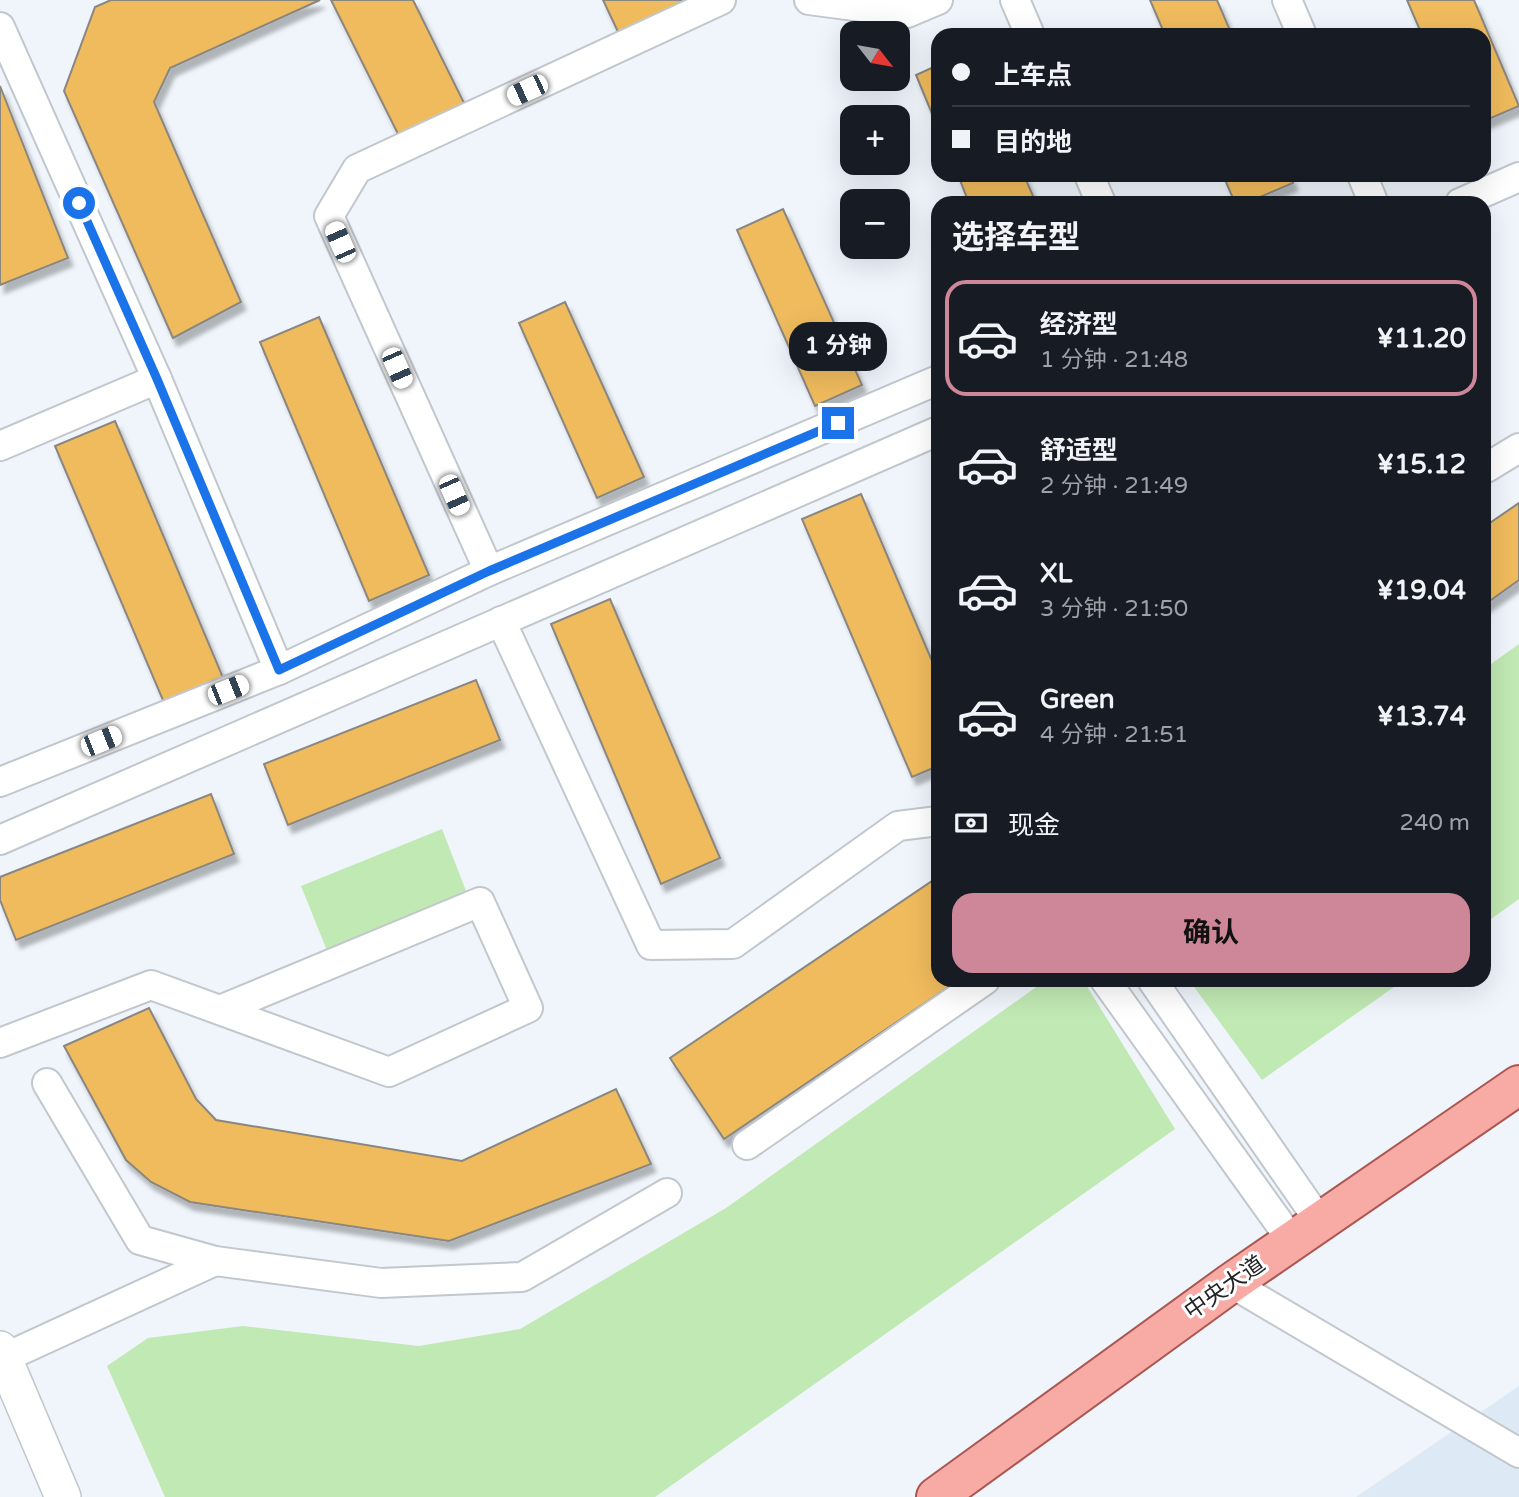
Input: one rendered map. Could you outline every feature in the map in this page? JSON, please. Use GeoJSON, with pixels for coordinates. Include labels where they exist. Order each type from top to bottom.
{"type":"FeatureCollection","features":[{"type":"Feature","properties":{"kind":"main road","name":"中央大道"},"geometry":{"type":"LineString","coordinates":[[936,1497],[1231,1283],[1519,1085]]}},
{"type":"Feature","properties":{"kind":"street"},"geometry":{"type":"LineString","coordinates":[[489,571],[329,216],[358,169],[721,0]]}},
{"type":"Feature","properties":{"kind":"street"},"geometry":{"type":"LineString","coordinates":[[809,0],[907,13],[938,0]]}},
{"type":"Feature","properties":{"kind":"street"},"geometry":{"type":"LineString","coordinates":[[1015,0],[1027,28]]}},
{"type":"Feature","properties":{"kind":"street"},"geometry":{"type":"LineString","coordinates":[[1287,0],[1299,28]]}},
{"type":"Feature","properties":{"kind":"street"},"geometry":{"type":"LineString","coordinates":[[0,27],[157,379],[279,670]]}},
{"type":"Feature","properties":{"kind":"street"},"geometry":{"type":"LineString","coordinates":[[1476,196],[1519,177]]}},
{"type":"Feature","properties":{"kind":"street"},"geometry":{"type":"LineString","coordinates":[[0,446],[157,379]]}},
{"type":"Feature","properties":{"kind":"street"},"geometry":{"type":"LineString","coordinates":[[0,782],[279,670],[489,571],[931,383]]}},
{"type":"Feature","properties":{"kind":"street"},"geometry":{"type":"LineString","coordinates":[[0,840],[931,434]]}},
{"type":"Feature","properties":{"kind":"street"},"geometry":{"type":"LineString","coordinates":[[1491,463],[1519,448]]}},
{"type":"Feature","properties":{"kind":"street"},"geometry":{"type":"LineString","coordinates":[[501,621],[651,945],[733,944],[898,826],[931,822]]}},
{"type":"Feature","properties":{"kind":"street"},"geometry":{"type":"LineString","coordinates":[[0,1043],[151,985],[389,1072],[528,1008],[480,902],[220,1010]]}},
{"type":"Feature","properties":{"kind":"street"},"geometry":{"type":"LineString","coordinates":[[747,1144],[975,987]]}},
{"type":"Feature","properties":{"kind":"street"},"geometry":{"type":"LineString","coordinates":[[1111,987],[1306,1231]]}},
{"type":"Feature","properties":{"kind":"street"},"geometry":{"type":"LineString","coordinates":[[1156,987],[1306,1231]]}},
{"type":"Feature","properties":{"kind":"street"},"geometry":{"type":"LineString","coordinates":[[47,1083],[140,1240],[215,1261],[382,1283],[522,1276],[667,1193]]}},
{"type":"Feature","properties":{"kind":"street"},"geometry":{"type":"LineString","coordinates":[[63,1497],[2,1354],[215,1261]]}},
{"type":"Feature","properties":{"kind":"street"},"geometry":{"type":"LineString","coordinates":[[1231,1283],[1519,1453]]}},
{"type":"Feature","properties":{"kind":"shaded area"},"geometry":{"type":"Polygon","coordinates":[[[1519,1386],[1519,1497],[1356,1497],[1519,1386]]]}},
{"type":"Feature","properties":{"kind":"green space"},"geometry":{"type":"Polygon","coordinates":[[[1519,644],[1519,899],[1491,919],[1491,664],[1519,644]]]}},
{"type":"Feature","properties":{"kind":"green space"},"geometry":{"type":"Polygon","coordinates":[[[442,829],[468,896],[328,953],[301,886],[442,829]]]}},
{"type":"Feature","properties":{"kind":"green space"},"geometry":{"type":"Polygon","coordinates":[[[1036,987],[1087,987],[1175,1129],[655,1497],[165,1497],[107,1366],[148,1338],[243,1326],[419,1346],[520,1329],[726,1208],[1036,987]]]}},
{"type":"Feature","properties":{"kind":"green space"},"geometry":{"type":"Polygon","coordinates":[[[1194,987],[1394,987],[1262,1080],[1194,987]]]}},
{"type":"Feature","properties":{"kind":"building"},"geometry":{"type":"Polygon","coordinates":[[[111,0],[320,0],[170,68],[154,102],[241,302],[173,338],[64,91],[95,7],[111,0]]]}},
{"type":"Feature","properties":{"kind":"building"},"geometry":{"type":"Polygon","coordinates":[[[331,0],[413,0],[467,109],[400,138],[331,0]]]}},
{"type":"Feature","properties":{"kind":"building"},"geometry":{"type":"Polygon","coordinates":[[[603,0],[683,0],[683,1],[620,36],[603,0]]]}},
{"type":"Feature","properties":{"kind":"building"},"geometry":{"type":"Polygon","coordinates":[[[1150,0],[1217,0],[1229,28],[1162,28],[1150,0]]]}},
{"type":"Feature","properties":{"kind":"building"},"geometry":{"type":"Polygon","coordinates":[[[1407,0],[1474,0],[1486,28],[1419,28],[1407,0]]]}},
{"type":"Feature","properties":{"kind":"building"},"geometry":{"type":"Polygon","coordinates":[[[1491,40],[1519,106],[1491,118],[1491,40]]]}},
{"type":"Feature","properties":{"kind":"building"},"geometry":{"type":"Polygon","coordinates":[[[931,68],[931,111],[916,75],[931,68]]]}},
{"type":"Feature","properties":{"kind":"building"},"geometry":{"type":"Polygon","coordinates":[[[0,86],[68,258],[0,285],[0,86]]]}},
{"type":"Feature","properties":{"kind":"building"},"geometry":{"type":"Polygon","coordinates":[[[961,182],[1027,182],[1033,196],[966,196],[961,182]]]}},
{"type":"Feature","properties":{"kind":"building"},"geometry":{"type":"Polygon","coordinates":[[[1226,182],[1293,183],[1262,196],[1232,196],[1226,182]]]}},
{"type":"Feature","properties":{"kind":"building"},"geometry":{"type":"Polygon","coordinates":[[[783,209],[862,385],[815,406],[737,230],[783,209]]]}},
{"type":"Feature","properties":{"kind":"building"},"geometry":{"type":"Polygon","coordinates":[[[565,302],[644,477],[597,498],[519,323],[565,302]]]}},
{"type":"Feature","properties":{"kind":"building"},"geometry":{"type":"Polygon","coordinates":[[[319,317],[429,575],[369,601],[260,342],[319,317]]]}},
{"type":"Feature","properties":{"kind":"building"},"geometry":{"type":"Polygon","coordinates":[[[115,421],[224,680],[165,705],[55,446],[115,421]]]}},
{"type":"Feature","properties":{"kind":"building"},"geometry":{"type":"Polygon","coordinates":[[[861,494],[931,659],[931,769],[912,777],[802,519],[861,494]]]}},
{"type":"Feature","properties":{"kind":"building"},"geometry":{"type":"Polygon","coordinates":[[[1519,503],[1519,580],[1491,600],[1491,522],[1519,503]]]}},
{"type":"Feature","properties":{"kind":"building"},"geometry":{"type":"Polygon","coordinates":[[[610,599],[720,858],[661,884],[551,624],[610,599]]]}},
{"type":"Feature","properties":{"kind":"building"},"geometry":{"type":"Polygon","coordinates":[[[476,680],[500,740],[288,825],[264,764],[476,680]]]}},
{"type":"Feature","properties":{"kind":"building"},"geometry":{"type":"Polygon","coordinates":[[[211,794],[234,854],[16,940],[0,900],[0,877],[211,794]]]}},
{"type":"Feature","properties":{"kind":"building"},"geometry":{"type":"Polygon","coordinates":[[[931,882],[931,987],[949,987],[724,1139],[670,1058],[931,882]]]}},
{"type":"Feature","properties":{"kind":"building"},"geometry":{"type":"Polygon","coordinates":[[[149,1008],[196,1099],[216,1120],[462,1161],[616,1089],[651,1164],[449,1241],[190,1202],[151,1182],[126,1160],[64,1046],[149,1008]]]}},
{"type":"Feature","properties":{"kind":"route"},"geometry":{"type":"LineString","coordinates":[[79,203],[157,379],[279,670],[489,571],[838,423]]}}]}
